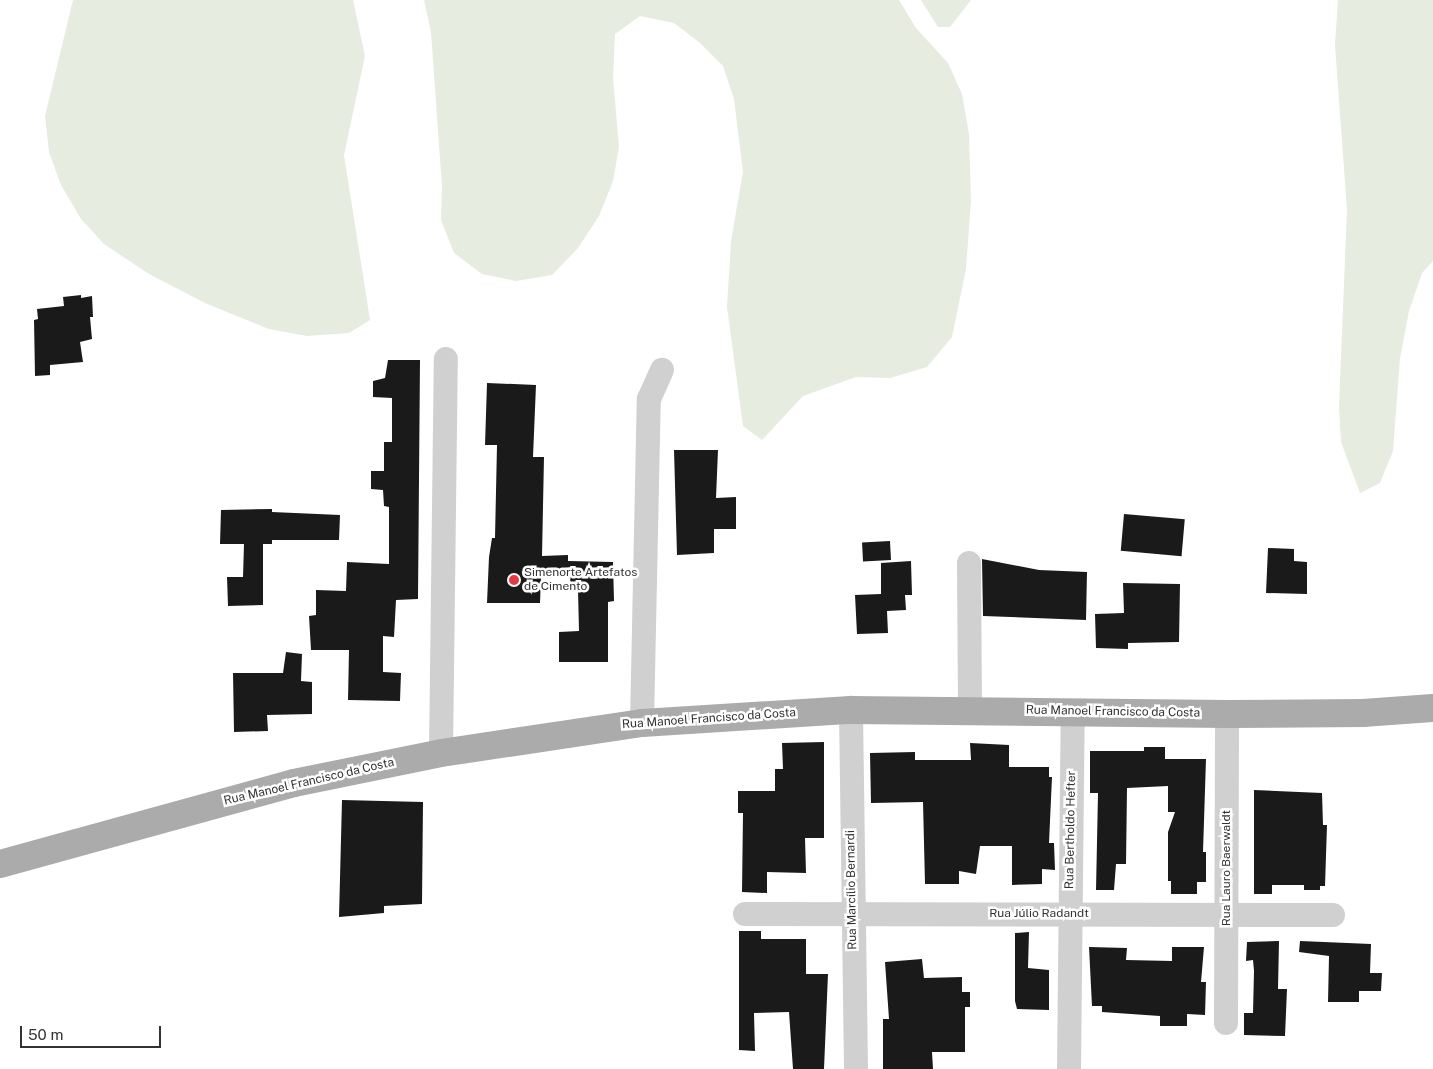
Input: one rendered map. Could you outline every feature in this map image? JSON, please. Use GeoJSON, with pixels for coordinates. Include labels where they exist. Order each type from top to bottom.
{"type":"FeatureCollection","features":[{"type":"Feature","properties":{"kind":"main road","name":"Rua Manoel Francisco da Costa"},"geometry":{"type":"LineString","coordinates":[[0,864],[244,795],[441,753],[642,723],[851,710],[1227,714],[1362,713],[1433,708]]}},
{"type":"Feature","properties":{"kind":"street"},"geometry":{"type":"LineString","coordinates":[[441,753],[446,359]]}},
{"type":"Feature","properties":{"kind":"street"},"geometry":{"type":"LineString","coordinates":[[642,723],[650,399],[662,370]]}},
{"type":"Feature","properties":{"kind":"street"},"geometry":{"type":"LineString","coordinates":[[969,564],[970,710]]}},
{"type":"Feature","properties":{"kind":"street","name":"Rua Marcílio Bernardi"},"geometry":{"type":"LineString","coordinates":[[851,710],[852,913],[856,1069]]}},
{"type":"Feature","properties":{"kind":"street","name":"Rua Bertholdo Hefter"},"geometry":{"type":"LineString","coordinates":[[1068,1069],[1073,711]]}},
{"type":"Feature","properties":{"kind":"street","name":"Rua Lauro Baerwaldt"},"geometry":{"type":"LineString","coordinates":[[1226,1023],[1227,714]]}},
{"type":"Feature","properties":{"kind":"street","name":"Rua Júlio Radandt"},"geometry":{"type":"LineString","coordinates":[[745,914],[1333,915]]}},
{"type":"Feature","properties":{"kind":"shaded area"},"geometry":{"type":"Polygon","coordinates":[[[73,0],[353,0],[365,56],[344,155],[370,320],[349,333],[307,336],[269,329],[205,303],[149,274],[104,244],[81,219],[61,185],[49,152],[45,116],[73,0]]]}},
{"type":"Feature","properties":{"kind":"shaded area"},"geometry":{"type":"Polygon","coordinates":[[[424,0],[899,0],[916,28],[948,63],[962,94],[969,134],[971,201],[966,269],[952,337],[927,367],[890,378],[856,377],[803,396],[762,440],[743,426],[727,307],[731,241],[743,172],[734,99],[723,66],[700,43],[674,23],[640,16],[615,34],[613,78],[619,147],[613,181],[599,216],[578,248],[552,275],[516,281],[482,274],[454,253],[441,220],[442,187],[431,32],[424,0]]]}},
{"type":"Feature","properties":{"kind":"shaded area"},"geometry":{"type":"Polygon","coordinates":[[[921,0],[971,0],[950,27],[938,27],[921,0]]]}},
{"type":"Feature","properties":{"kind":"shaded area"},"geometry":{"type":"Polygon","coordinates":[[[1338,0],[1433,0],[1433,261],[1422,273],[1409,311],[1400,358],[1393,451],[1380,483],[1360,493],[1341,442],[1339,406],[1347,210],[1335,45],[1338,0]]]}},
{"type":"Feature","properties":{"kind":"building"},"geometry":{"type":"Polygon","coordinates":[[[81,295],[81,298],[92,296],[93,317],[90,317],[92,339],[80,342],[83,362],[50,365],[50,375],[35,376],[34,320],[38,319],[37,309],[64,306],[63,297],[81,295]]]}},
{"type":"Feature","properties":{"kind":"building"},"geometry":{"type":"Polygon","coordinates":[[[388,360],[420,360],[418,599],[396,600],[394,637],[383,636],[383,672],[401,673],[400,701],[348,700],[349,650],[311,650],[309,616],[316,615],[316,590],[346,591],[347,562],[389,564],[389,507],[384,506],[383,490],[371,489],[371,471],[384,471],[384,442],[392,442],[392,398],[373,397],[373,381],[385,378],[388,360]]]}},
{"type":"Feature","properties":{"kind":"building"},"geometry":{"type":"Polygon","coordinates":[[[487,383],[536,385],[533,457],[544,457],[542,556],[568,555],[568,561],[613,562],[614,601],[608,602],[608,662],[559,662],[559,632],[579,631],[578,590],[571,590],[570,576],[541,577],[540,603],[487,603],[489,557],[492,538],[495,538],[497,445],[485,445],[487,383]]]}},
{"type":"Feature","properties":{"kind":"building"},"geometry":{"type":"Polygon","coordinates":[[[674,450],[718,450],[716,498],[736,497],[736,529],[714,529],[714,553],[677,555],[674,450]]]}},
{"type":"Feature","properties":{"kind":"building"},"geometry":{"type":"Polygon","coordinates":[[[272,509],[272,512],[340,515],[339,540],[272,540],[272,544],[263,544],[263,605],[228,606],[227,577],[243,577],[244,544],[220,544],[221,510],[272,509]]]}},
{"type":"Feature","properties":{"kind":"building"},"geometry":{"type":"Polygon","coordinates":[[[1124,514],[1185,519],[1182,556],[1121,551],[1124,514]]]}},
{"type":"Feature","properties":{"kind":"building"},"geometry":{"type":"Polygon","coordinates":[[[890,541],[891,560],[863,561],[862,542],[890,541]]]}},
{"type":"Feature","properties":{"kind":"building"},"geometry":{"type":"Polygon","coordinates":[[[1268,548],[1294,549],[1294,561],[1307,562],[1307,594],[1266,593],[1268,548]]]}},
{"type":"Feature","properties":{"kind":"building"},"geometry":{"type":"Polygon","coordinates":[[[982,559],[1039,570],[1087,572],[1086,620],[983,616],[982,559]]]}},
{"type":"Feature","properties":{"kind":"building"},"geometry":{"type":"Polygon","coordinates":[[[911,561],[912,595],[905,595],[906,610],[887,611],[888,633],[857,634],[855,595],[881,594],[881,563],[911,561]]]}},
{"type":"Feature","properties":{"kind":"building"},"geometry":{"type":"Polygon","coordinates":[[[1123,583],[1180,584],[1179,642],[1128,643],[1128,649],[1096,648],[1095,614],[1124,613],[1123,583]]]}},
{"type":"Feature","properties":{"kind":"building"},"geometry":{"type":"Polygon","coordinates":[[[286,652],[302,654],[301,681],[312,682],[312,714],[267,715],[268,731],[234,732],[233,673],[283,673],[286,652]]]}},
{"type":"Feature","properties":{"kind":"building"},"geometry":{"type":"Polygon","coordinates":[[[824,742],[824,838],[805,838],[806,873],[767,872],[767,893],[742,892],[743,813],[738,813],[738,791],[775,791],[775,769],[783,769],[782,743],[824,742]]]}},
{"type":"Feature","properties":{"kind":"building"},"geometry":{"type":"Polygon","coordinates":[[[970,743],[1009,745],[1009,767],[1049,767],[1049,777],[1052,777],[1049,843],[1054,843],[1055,870],[1042,869],[1042,884],[1012,885],[1012,846],[980,846],[976,874],[959,871],[959,884],[925,884],[923,802],[871,803],[870,753],[915,752],[915,760],[971,760],[970,743]]]}},
{"type":"Feature","properties":{"kind":"building"},"geometry":{"type":"Polygon","coordinates":[[[1144,747],[1165,747],[1165,759],[1206,759],[1203,852],[1206,852],[1206,882],[1197,882],[1197,894],[1171,894],[1171,881],[1168,881],[1168,832],[1175,812],[1168,812],[1168,786],[1127,788],[1126,864],[1116,864],[1114,890],[1096,890],[1098,793],[1090,793],[1090,751],[1144,751],[1144,747]]]}},
{"type":"Feature","properties":{"kind":"building"},"geometry":{"type":"Polygon","coordinates":[[[1254,790],[1322,793],[1323,825],[1327,825],[1325,886],[1320,886],[1320,890],[1304,890],[1304,885],[1272,885],[1272,894],[1254,894],[1254,790]]]}},
{"type":"Feature","properties":{"kind":"building"},"geometry":{"type":"Polygon","coordinates":[[[342,800],[423,802],[422,904],[384,906],[384,913],[339,917],[342,800]]]}},
{"type":"Feature","properties":{"kind":"building"},"geometry":{"type":"Polygon","coordinates":[[[739,931],[761,931],[761,939],[806,939],[806,974],[828,974],[824,1069],[793,1069],[789,1012],[754,1013],[755,1051],[739,1050],[739,931]]]}},
{"type":"Feature","properties":{"kind":"building"},"geometry":{"type":"Polygon","coordinates":[[[1029,932],[1028,968],[1049,970],[1049,1010],[1017,1009],[1015,1001],[1015,933],[1029,932]]]}},
{"type":"Feature","properties":{"kind":"building"},"geometry":{"type":"Polygon","coordinates":[[[1279,941],[1278,989],[1287,989],[1285,1036],[1244,1035],[1244,1013],[1253,1013],[1254,971],[1253,960],[1246,961],[1247,942],[1279,941]]]}},
{"type":"Feature","properties":{"kind":"building"},"geometry":{"type":"Polygon","coordinates":[[[1300,941],[1371,944],[1370,973],[1382,973],[1381,991],[1359,991],[1359,1002],[1328,1002],[1329,956],[1299,952],[1300,941]]]}},
{"type":"Feature","properties":{"kind":"building"},"geometry":{"type":"Polygon","coordinates":[[[1089,947],[1127,948],[1126,960],[1172,961],[1172,947],[1204,947],[1201,982],[1206,982],[1205,1015],[1187,1014],[1187,1026],[1160,1026],[1160,1016],[1102,1012],[1102,1006],[1092,1006],[1089,947]]]}},
{"type":"Feature","properties":{"kind":"building"},"geometry":{"type":"Polygon","coordinates":[[[922,959],[924,978],[962,977],[962,992],[970,992],[970,1007],[965,1007],[965,1052],[932,1052],[933,1069],[883,1069],[883,1019],[889,1019],[885,962],[922,959]]]}},
{"type":"Feature","properties":{"kind":"place","name":"Simenorte Artefatos de Cimento"},"geometry":{"type":"Point","coordinates":[514,580]}}]}
